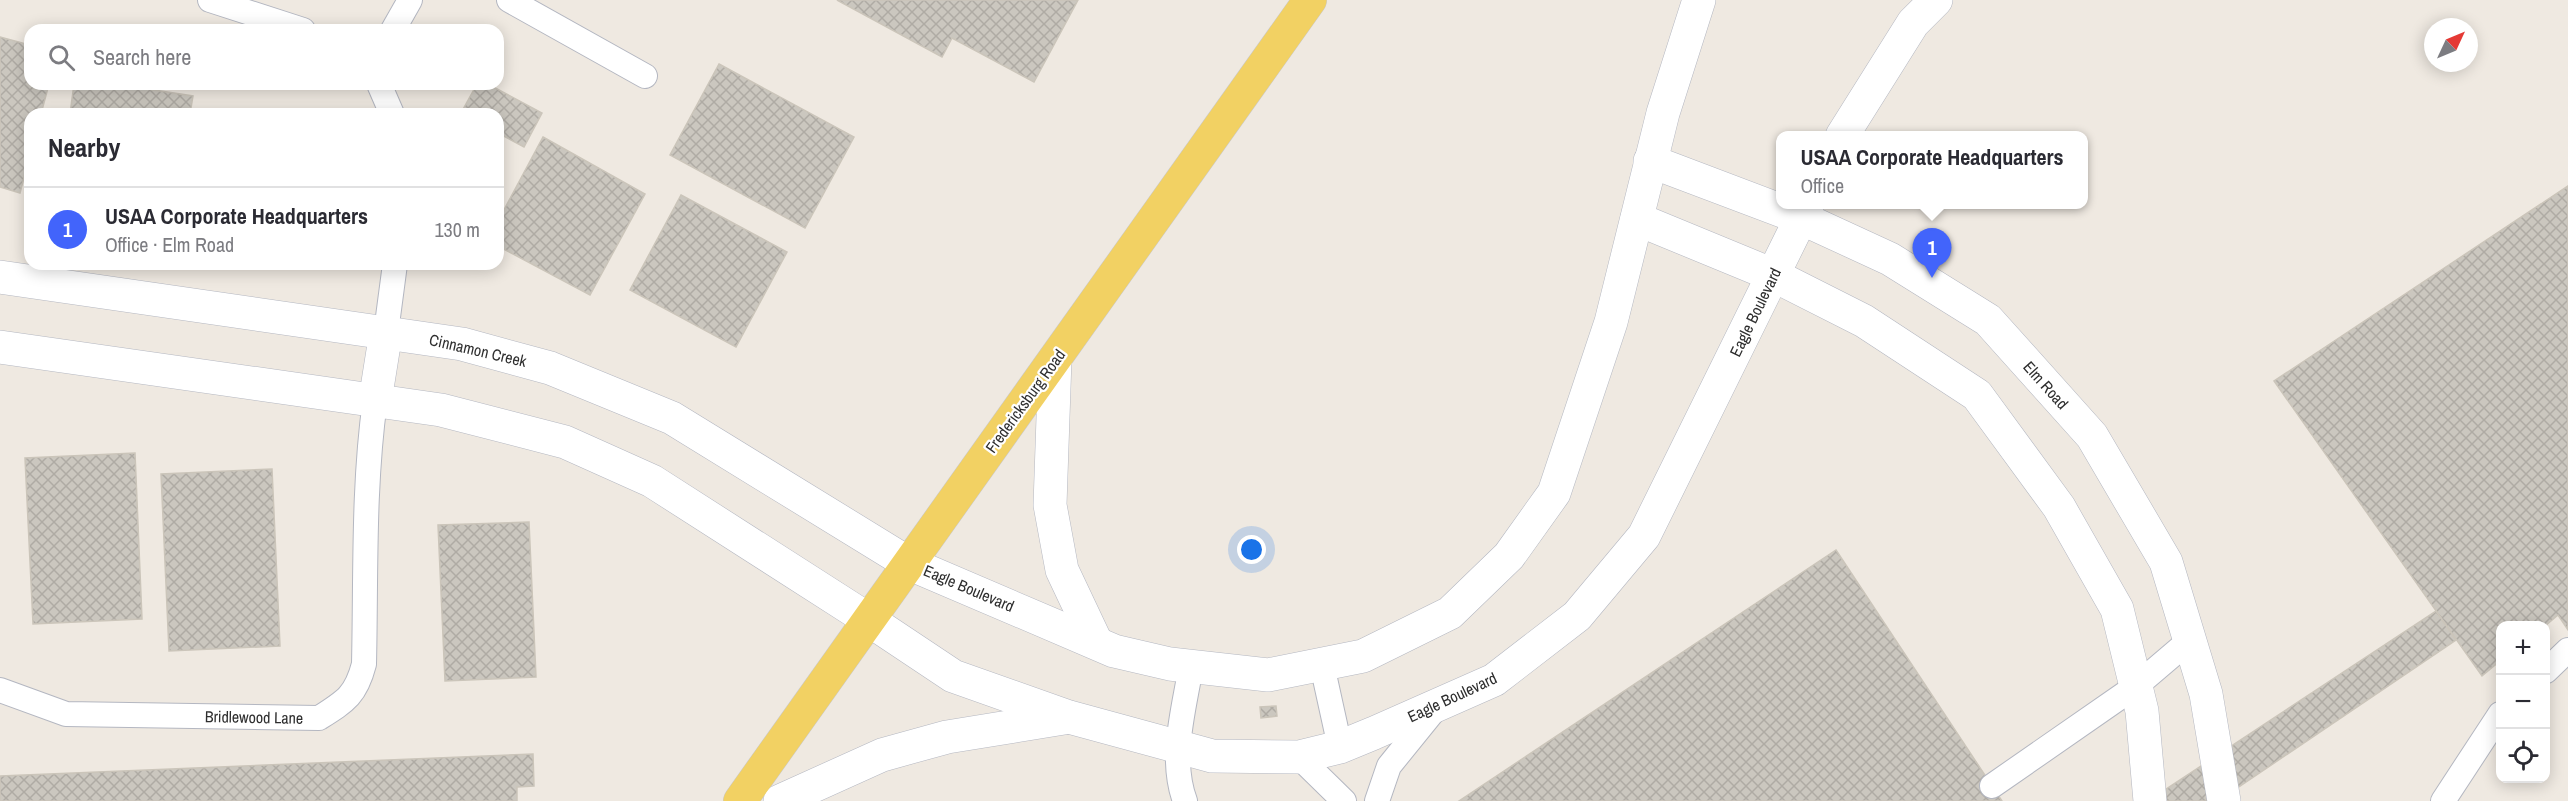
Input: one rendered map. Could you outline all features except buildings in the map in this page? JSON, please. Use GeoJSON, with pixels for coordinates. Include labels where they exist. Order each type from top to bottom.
{"type":"FeatureCollection","features":[{"type":"Feature","properties":{"kind":"main road","name":"Fredericksburg Road"},"geometry":{"type":"LineString","coordinates":[[740,801],[1310,0]]}},
{"type":"Feature","properties":{"kind":"street","name":"Eagle Boulevard"},"geometry":{"type":"LineString","coordinates":[[908,563],[1114,651],[1191,666],[1268,675],[1363,656],[1450,613],[1509,556],[1554,493],[1611,321],[1663,113],[1699,0]]}},
{"type":"Feature","properties":{"kind":"street"},"geometry":{"type":"LineString","coordinates":[[1845,131],[1913,23],[1936,0]]}},
{"type":"Feature","properties":{"kind":"street","name":"Elm Road"},"geometry":{"type":"LineString","coordinates":[[1650,161],[1776,202]]}},
{"type":"Feature","properties":{"kind":"street","name":"Eagle Boulevard"},"geometry":{"type":"LineString","coordinates":[[869,620],[953,676],[1069,717],[1212,756],[1299,757],[1340,747],[1494,680],[1577,616],[1644,536],[1805,212]]}},
{"type":"Feature","properties":{"kind":"street","name":"Elm Road"},"geometry":{"type":"LineString","coordinates":[[1805,212],[1890,259],[1988,320],[2092,436],[2166,562],[2206,694],[2224,801]]}},
{"type":"Feature","properties":{"kind":"street"},"geometry":{"type":"LineString","coordinates":[[1637,219],[1773,275],[1864,321],[1977,394],[2059,507],[2117,609],[2142,711],[2150,801]]}},
{"type":"Feature","properties":{"kind":"street","name":"Cinnamon Creek"},"geometry":{"type":"LineString","coordinates":[[0,277],[462,344],[550,368],[672,418],[908,563]]}},
{"type":"Feature","properties":{"kind":"street"},"geometry":{"type":"LineString","coordinates":[[375,401],[386,332]]}},
{"type":"Feature","properties":{"kind":"street"},"geometry":{"type":"LineString","coordinates":[[0,347],[441,410],[565,442],[652,481],[869,620]]}},
{"type":"Feature","properties":{"kind":"street"},"geometry":{"type":"LineString","coordinates":[[1055,359],[1050,505],[1062,570],[1096,642]]}},
{"type":"Feature","properties":{"kind":"street"},"geometry":{"type":"LineString","coordinates":[[780,801],[882,755],[947,736],[1069,717]]}},
{"type":"Feature","properties":{"kind":"lane"},"geometry":{"type":"LineString","coordinates":[[210,0],[284,24]]}},
{"type":"Feature","properties":{"kind":"lane"},"geometry":{"type":"LineString","coordinates":[[396,24],[410,0]]}},
{"type":"Feature","properties":{"kind":"lane"},"geometry":{"type":"LineString","coordinates":[[509,0],[645,76]]}},
{"type":"Feature","properties":{"kind":"lane"},"geometry":{"type":"LineString","coordinates":[[381,90],[390,108]]}},
{"type":"Feature","properties":{"kind":"lane"},"geometry":{"type":"LineString","coordinates":[[386,332],[394,270]]}},
{"type":"Feature","properties":{"kind":"lane","name":"Bridlewood Lane"},"geometry":{"type":"LineString","coordinates":[[0,690],[66,714],[320,718],[347,701],[359,684],[364,664],[366,525],[370,435],[375,401]]}},
{"type":"Feature","properties":{"kind":"lane"},"geometry":{"type":"LineString","coordinates":[[1992,786],[2136,686],[2190,640]]}},
{"type":"Feature","properties":{"kind":"lane"},"geometry":{"type":"LineString","coordinates":[[2550,667],[2568,650]]}},
{"type":"Feature","properties":{"kind":"lane"},"geometry":{"type":"LineString","coordinates":[[1322,665],[1340,747]]}},
{"type":"Feature","properties":{"kind":"lane"},"geometry":{"type":"LineString","coordinates":[[1185,801],[1179,771],[1178,747],[1191,666]]}},
{"type":"Feature","properties":{"kind":"lane"},"geometry":{"type":"LineString","coordinates":[[1377,801],[1389,766],[1441,703]]}},
{"type":"Feature","properties":{"kind":"lane"},"geometry":{"type":"LineString","coordinates":[[2443,801],[2496,720]]}},
{"type":"Feature","properties":{"kind":"lane"},"geometry":{"type":"LineString","coordinates":[[1299,757],[1344,801]]}},
{"type":"Feature","properties":{"kind":"place","name":"USAA Corporate Headquarters"},"geometry":{"type":"Point","coordinates":[1932,278]}}]}
